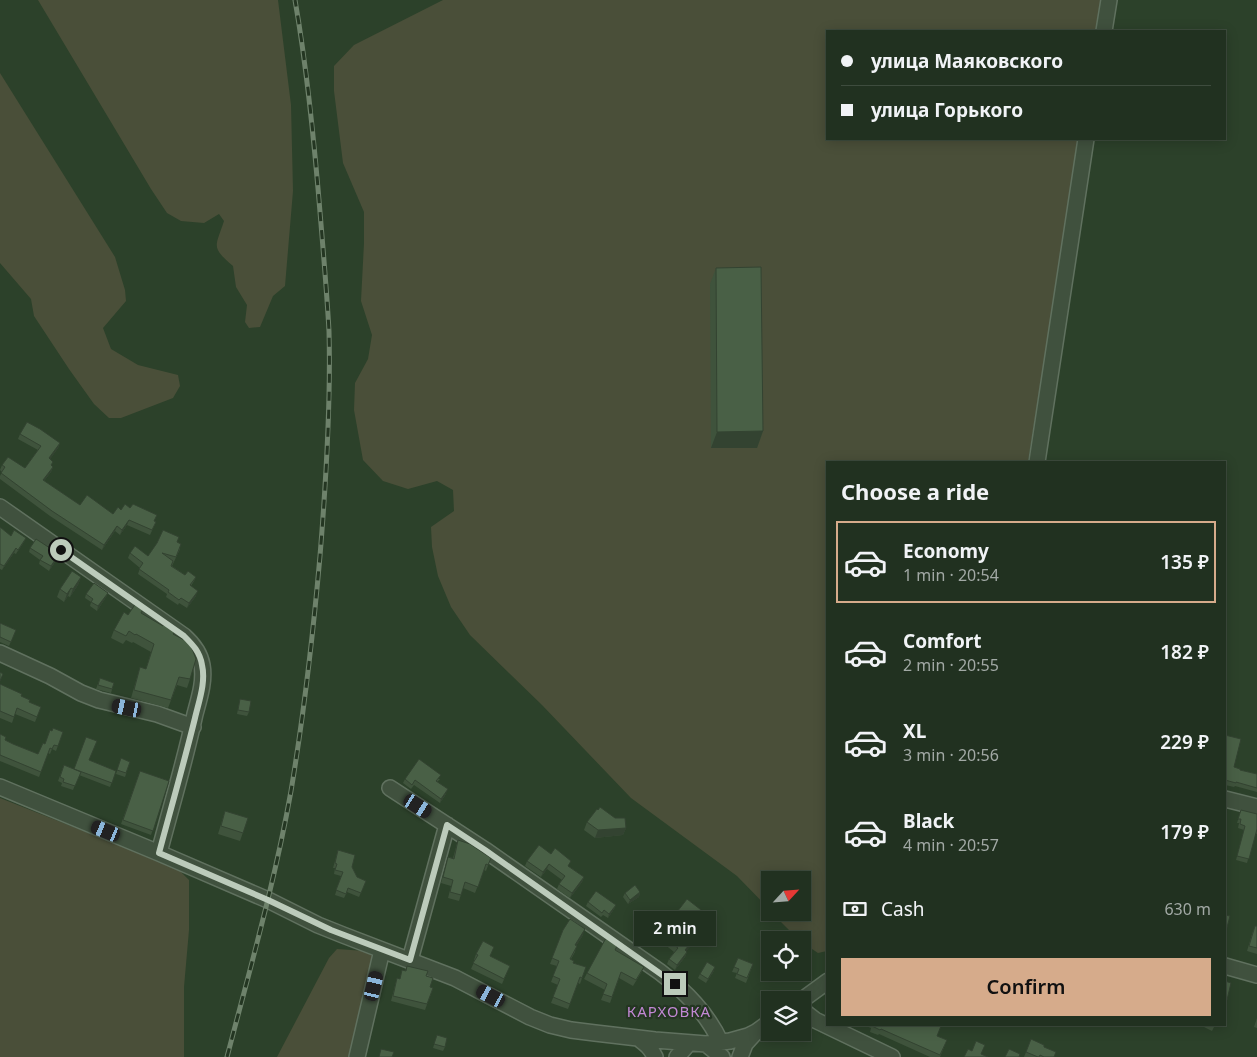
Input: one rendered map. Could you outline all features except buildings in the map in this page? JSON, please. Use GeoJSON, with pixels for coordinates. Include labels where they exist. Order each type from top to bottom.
{"type":"FeatureCollection","features":[{"type":"Feature","properties":{"kind":"street"},"geometry":{"type":"LineString","coordinates":[[1104,30],[1109,0]]}},
{"type":"Feature","properties":{"kind":"street"},"geometry":{"type":"LineString","coordinates":[[1037,461],[1086,140]]}},
{"type":"Feature","properties":{"kind":"street"},"geometry":{"type":"LineString","coordinates":[[0,507],[184,636],[195,646],[202,666],[203,682],[193,727],[159,853]]}},
{"type":"Feature","properties":{"kind":"street"},"geometry":{"type":"LineString","coordinates":[[0,653],[99,700],[157,714],[193,727]]}},
{"type":"Feature","properties":{"kind":"street"},"geometry":{"type":"LineString","coordinates":[[0,787],[268,900],[318,925],[455,978],[530,1016],[550,1024],[571,1030],[689,1043],[717,1048],[756,1032]]}},
{"type":"Feature","properties":{"kind":"street"},"geometry":{"type":"LineString","coordinates":[[390,788],[492,855],[675,984],[711,1023],[717,1048]]}},
{"type":"Feature","properties":{"kind":"street"},"geometry":{"type":"LineString","coordinates":[[1226,799],[1257,807]]}},
{"type":"Feature","properties":{"kind":"street"},"geometry":{"type":"LineString","coordinates":[[410,960],[447,825]]}},
{"type":"Feature","properties":{"kind":"street"},"geometry":{"type":"LineString","coordinates":[[358,1057],[382,950]]}},
{"type":"Feature","properties":{"kind":"street"},"geometry":{"type":"LineString","coordinates":[[1226,966],[1257,975]]}},
{"type":"Feature","properties":{"kind":"street"},"geometry":{"type":"LineString","coordinates":[[811,993],[826,982]]}},
{"type":"Feature","properties":{"kind":"street"},"geometry":{"type":"LineString","coordinates":[[811,1017],[826,1025]]}},
{"type":"Feature","properties":{"kind":"street"},"geometry":{"type":"LineString","coordinates":[[827,1026],[892,1057]]}},
{"type":"Feature","properties":{"kind":"street"},"geometry":{"type":"LineString","coordinates":[[740,1057],[745,1044],[761,1028]]}},
{"type":"Feature","properties":{"kind":"street"},"geometry":{"type":"LineString","coordinates":[[638,1038],[646,1044],[655,1057]]}},
{"type":"Feature","properties":{"kind":"street"},"geometry":{"type":"LineString","coordinates":[[677,1057],[689,1043]]}},
{"type":"Feature","properties":{"kind":"green space"},"geometry":{"type":"Polygon","coordinates":[[[38,0],[278,0],[291,105],[293,191],[285,286],[273,296],[260,327],[249,328],[245,322],[247,305],[236,287],[233,266],[218,251],[217,242],[224,221],[219,214],[204,223],[181,221],[167,213],[38,0]]]}},
{"type":"Feature","properties":{"kind":"green space"},"geometry":{"type":"Polygon","coordinates":[[[443,0],[1103,0],[1097,30],[826,30],[826,140],[1080,140],[1068,229],[1028,461],[826,461],[826,951],[818,953],[811,948],[811,931],[790,931],[780,921],[811,921],[811,871],[761,871],[761,901],[737,876],[631,798],[542,705],[470,635],[451,607],[438,576],[432,547],[431,527],[454,511],[453,490],[437,481],[408,489],[383,481],[363,460],[354,410],[355,383],[368,359],[372,335],[361,301],[364,212],[343,163],[334,91],[334,66],[354,45],[443,0]]]}},
{"type":"Feature","properties":{"kind":"green space"},"geometry":{"type":"Polygon","coordinates":[[[0,73],[115,257],[125,290],[126,301],[103,328],[111,349],[138,365],[178,375],[180,386],[173,398],[121,418],[109,418],[94,404],[34,316],[31,299],[0,263],[0,73]]]}},
{"type":"Feature","properties":{"kind":"green space"},"geometry":{"type":"Polygon","coordinates":[[[0,798],[177,868],[189,880],[189,930],[184,987],[184,1057],[0,1057],[0,798]]]}},
{"type":"Feature","properties":{"kind":"green space"},"geometry":{"type":"Polygon","coordinates":[[[337,949],[365,951],[373,956],[375,964],[353,1057],[277,1057],[329,958],[337,949]]]}},
{"type":"Feature","properties":{"kind":"railway"},"geometry":{"type":"LineString","coordinates":[[227,1057],[270,892],[291,791],[311,645],[324,500],[329,416],[329,331],[314,140],[295,0]]}},
{"type":"Feature","properties":{"kind":"district","name":"КАРХОВКА"},"geometry":{"type":"Point","coordinates":[669,1012]}},
{"type":"Feature","properties":{"kind":"route"},"geometry":{"type":"LineString","coordinates":[[61,550],[184,636],[195,646],[199,656],[203,682],[193,727],[159,853],[268,900],[318,925],[410,960],[447,825],[675,984]]}}]}
